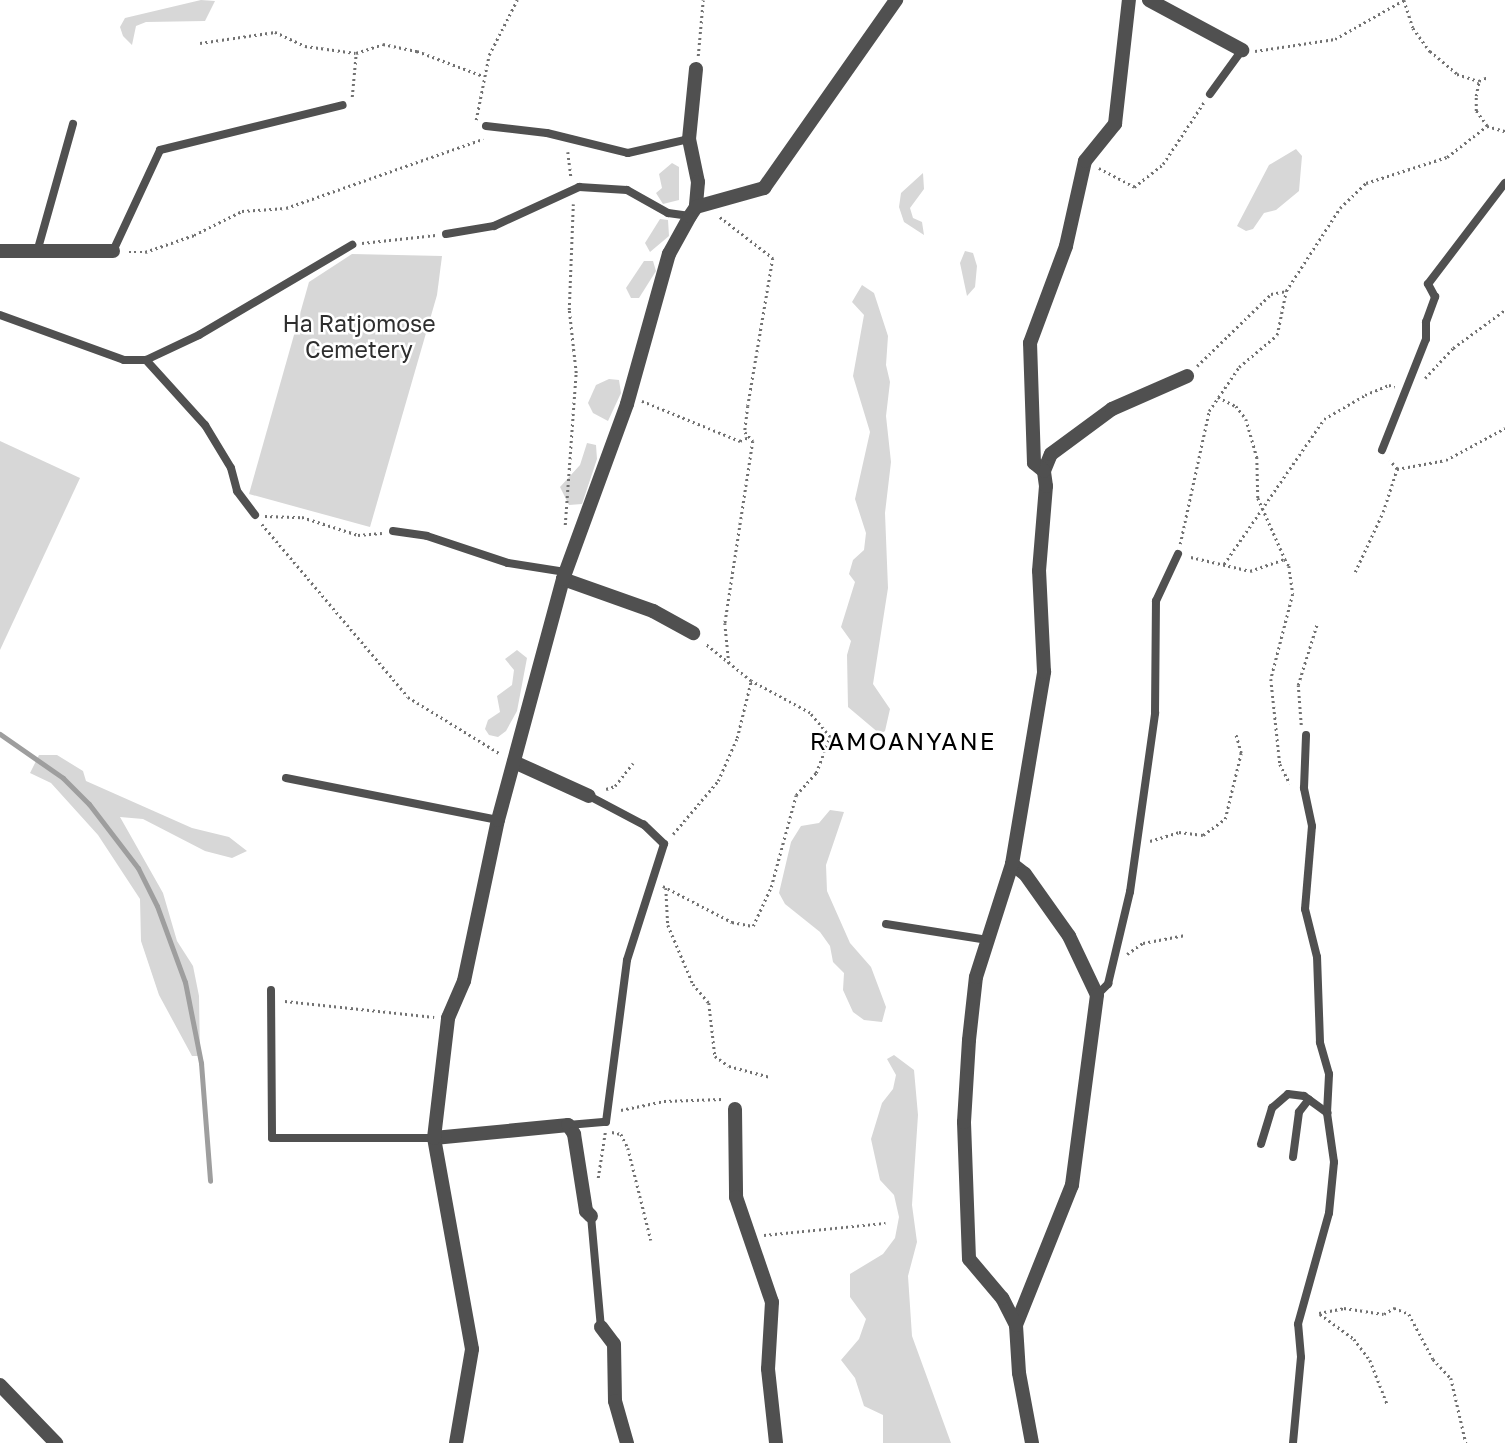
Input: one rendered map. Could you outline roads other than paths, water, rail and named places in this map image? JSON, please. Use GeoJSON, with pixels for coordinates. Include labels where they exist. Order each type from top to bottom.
{"type":"FeatureCollection","features":[{"type":"Feature","properties":{"kind":"street"},"geometry":{"type":"LineString","coordinates":[[693,212],[764,188],[896,0]]}},
{"type":"Feature","properties":{"kind":"street"},"geometry":{"type":"LineString","coordinates":[[1044,471],[1034,463],[1030,342],[1066,246],[1086,161],[1115,124],[1129,0]]}},
{"type":"Feature","properties":{"kind":"street"},"geometry":{"type":"LineString","coordinates":[[1149,0],[1242,50]]}},
{"type":"Feature","properties":{"kind":"street"},"geometry":{"type":"LineString","coordinates":[[456,1443],[472,1349],[434,1138],[447,1018],[464,981],[498,820],[564,576],[629,397],[669,254],[693,212],[698,182],[689,139],[696,69]]}},
{"type":"Feature","properties":{"kind":"street"},"geometry":{"type":"LineString","coordinates":[[0,251],[113,251]]}},
{"type":"Feature","properties":{"kind":"street"},"geometry":{"type":"LineString","coordinates":[[1032,1443],[1019,1373],[1016,1325],[1002,1298],[968,1259],[964,1122],[976,977],[1012,864],[1044,672],[1039,571],[1046,486],[1044,471],[1051,454],[1112,409],[1187,376]]}},
{"type":"Feature","properties":{"kind":"street"},"geometry":{"type":"LineString","coordinates":[[564,576],[653,611],[693,633]]}},
{"type":"Feature","properties":{"kind":"street"},"geometry":{"type":"LineString","coordinates":[[513,762],[589,796]]}},
{"type":"Feature","properties":{"kind":"street"},"geometry":{"type":"LineString","coordinates":[[1012,864],[1025,874],[1069,936],[1097,995],[1072,1185],[1016,1325]]}},
{"type":"Feature","properties":{"kind":"street"},"geometry":{"type":"LineString","coordinates":[[735,1109],[736,1197],[772,1301],[768,1369],[776,1443]]}},
{"type":"Feature","properties":{"kind":"street"},"geometry":{"type":"LineString","coordinates":[[434,1138],[568,1125],[574,1134],[586,1211],[592,1216]]}},
{"type":"Feature","properties":{"kind":"street"},"geometry":{"type":"LineString","coordinates":[[601,1327],[614,1344],[615,1401],[627,1443]]}},
{"type":"Feature","properties":{"kind":"street"},"geometry":{"type":"LineString","coordinates":[[0,1385],[56,1443]]}},
{"type":"Feature","properties":{"kind":"lane"},"geometry":{"type":"LineString","coordinates":[[1210,93],[1242,50]]}},
{"type":"Feature","properties":{"kind":"lane"},"geometry":{"type":"LineString","coordinates":[[113,251],[160,150],[343,105]]}},
{"type":"Feature","properties":{"kind":"lane"},"geometry":{"type":"LineString","coordinates":[[37,252],[74,124]]}},
{"type":"Feature","properties":{"kind":"lane"},"geometry":{"type":"LineString","coordinates":[[486,126],[499,131],[568,138],[628,153],[689,139]]}},
{"type":"Feature","properties":{"kind":"lane"},"geometry":{"type":"LineString","coordinates":[[1382,450],[1409,390],[1435,298],[1428,284],[1505,183]]}},
{"type":"Feature","properties":{"kind":"lane"},"geometry":{"type":"LineString","coordinates":[[446,234],[494,226],[572,190],[602,185],[627,190],[667,213],[693,212]]}},
{"type":"Feature","properties":{"kind":"lane"},"geometry":{"type":"LineString","coordinates":[[0,315],[124,360],[146,360],[199,335],[352,245]]}},
{"type":"Feature","properties":{"kind":"lane"},"geometry":{"type":"LineString","coordinates":[[146,360],[205,425],[231,468],[237,491],[255,515]]}},
{"type":"Feature","properties":{"kind":"lane"},"geometry":{"type":"LineString","coordinates":[[393,531],[427,536],[508,563],[564,576]]}},
{"type":"Feature","properties":{"kind":"lane"},"geometry":{"type":"LineString","coordinates":[[1097,995],[1108,984],[1136,840],[1155,713],[1156,601],[1178,554]]}},
{"type":"Feature","properties":{"kind":"lane"},"geometry":{"type":"LineString","coordinates":[[1293,1443],[1301,1357],[1298,1324],[1305,1306],[1311,1269],[1329,1213],[1334,1162],[1327,1114],[1329,1074],[1320,1042],[1317,957],[1305,909],[1312,826],[1305,793],[1306,735]]}},
{"type":"Feature","properties":{"kind":"lane"},"geometry":{"type":"LineString","coordinates":[[286,778],[498,820]]}},
{"type":"Feature","properties":{"kind":"lane"},"geometry":{"type":"LineString","coordinates":[[568,1125],[606,1126],[627,960],[664,844],[645,825],[589,796]]}},
{"type":"Feature","properties":{"kind":"lane"},"geometry":{"type":"LineString","coordinates":[[886,924],[988,940]]}},
{"type":"Feature","properties":{"kind":"lane"},"geometry":{"type":"LineString","coordinates":[[271,995],[272,1138],[434,1138]]}},
{"type":"Feature","properties":{"kind":"lane"},"geometry":{"type":"LineString","coordinates":[[1261,1144],[1272,1108],[1288,1094],[1309,1099],[1327,1114]]}},
{"type":"Feature","properties":{"kind":"lane"},"geometry":{"type":"LineString","coordinates":[[1293,1157],[1299,1112],[1309,1099]]}},
{"type":"Feature","properties":{"kind":"lane"},"geometry":{"type":"LineString","coordinates":[[592,1216],[601,1327]]}},
{"type":"Feature","properties":{"kind":"waterway"},"geometry":{"type":"LineString","coordinates":[[0,734],[63,778],[89,804],[138,868],[157,906],[185,982],[201,1063],[210,1181]]}},
{"type":"Feature","properties":{"kind":"district","name":"RAMOANYANE"},"geometry":{"type":"Point","coordinates":[903,741]}},
{"type":"Feature","properties":{"kind":"park label","name":"Ha Ratjomose Cemetery"},"geometry":{"type":"Point","coordinates":[359,336]}}]}
